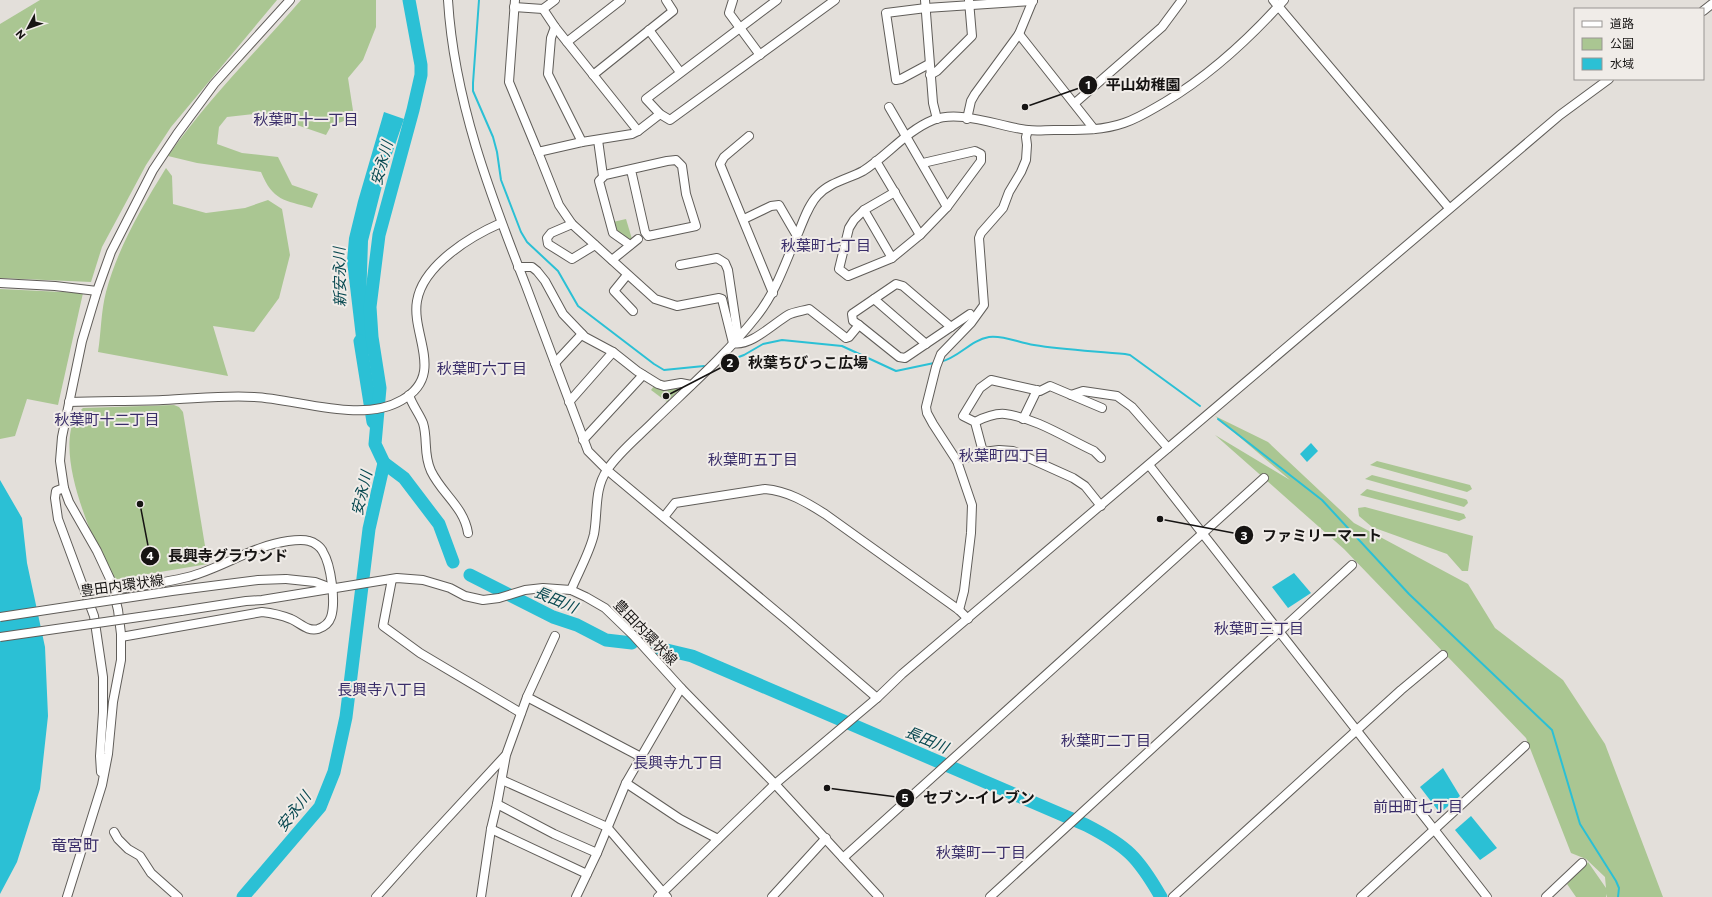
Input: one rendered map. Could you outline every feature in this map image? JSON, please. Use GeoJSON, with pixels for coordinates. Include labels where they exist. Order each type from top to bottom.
{"type":"FeatureCollection","features":[{"type":"Feature","properties":{"kind":"street"},"geometry":{"type":"LineString","coordinates":[[67,897],[102,785],[108,754],[113,702],[121,660],[121,636],[114,590],[109,574],[73,509],[64,488],[60,461],[62,437],[82,341],[97,291],[111,252],[125,222],[153,170],[177,134],[214,84],[290,0]]}},
{"type":"Feature","properties":{"kind":"street"},"geometry":{"type":"LineString","coordinates":[[448,0],[455,59],[464,102],[481,162],[501,223],[588,451],[607,470],[877,698]]}},
{"type":"Feature","properties":{"kind":"street"},"geometry":{"type":"LineString","coordinates":[[543,9],[555,0]]}},
{"type":"Feature","properties":{"kind":"street"},"geometry":{"type":"LineString","coordinates":[[567,42],[621,0]]}},
{"type":"Feature","properties":{"kind":"street"},"geometry":{"type":"LineString","coordinates":[[593,75],[673,11],[666,0]]}},
{"type":"Feature","properties":{"kind":"street"},"geometry":{"type":"LineString","coordinates":[[733,0],[729,13],[760,55]]}},
{"type":"Feature","properties":{"kind":"street"},"geometry":{"type":"LineString","coordinates":[[777,0],[646,98],[660,114],[670,120],[760,55],[831,1]]}},
{"type":"Feature","properties":{"kind":"street"},"geometry":{"type":"LineString","coordinates":[[929,64],[901,79],[896,80],[886,12],[925,4],[1033,0],[1019,34],[975,94],[971,102],[967,119]]}},
{"type":"Feature","properties":{"kind":"street"},"geometry":{"type":"LineString","coordinates":[[1074,103],[1162,27],[1182,0]]}},
{"type":"Feature","properties":{"kind":"street"},"geometry":{"type":"LineString","coordinates":[[930,75],[972,36],[969,2]]}},
{"type":"Feature","properties":{"kind":"street"},"geometry":{"type":"LineString","coordinates":[[571,590],[593,536],[598,488],[607,470],[735,340],[756,316],[773,293],[815,198],[827,187],[862,171],[907,136],[937,119],[967,119],[1028,130],[1082,131],[1122,124],[1142,116],[1182,92],[1257,30],[1279,2],[1449,208]]}},
{"type":"Feature","properties":{"kind":"street"},"geometry":{"type":"LineString","coordinates":[[638,131],[555,27],[543,9],[515,4],[509,82],[559,205],[572,224],[656,300],[677,306],[719,298],[722,299],[735,340],[740,344],[760,334],[788,314],[809,309],[846,338],[849,337],[859,325]]}},
{"type":"Feature","properties":{"kind":"street"},"geometry":{"type":"LineString","coordinates":[[925,4],[930,75],[933,103],[937,119]]}},
{"type":"Feature","properties":{"kind":"street"},"geometry":{"type":"LineString","coordinates":[[1704,10],[1712,4]]}},
{"type":"Feature","properties":{"kind":"street"},"geometry":{"type":"LineString","coordinates":[[555,27],[551,38],[548,74],[582,142]]}},
{"type":"Feature","properties":{"kind":"street"},"geometry":{"type":"LineString","coordinates":[[649,30],[680,72]]}},
{"type":"Feature","properties":{"kind":"street"},"geometry":{"type":"LineString","coordinates":[[1019,34],[1094,129]]}},
{"type":"Feature","properties":{"kind":"street"},"geometry":{"type":"LineString","coordinates":[[502,780],[607,827],[663,895],[775,784],[877,698],[902,674],[1449,208],[1560,115],[1608,80]]}},
{"type":"Feature","properties":{"kind":"street"},"geometry":{"type":"LineString","coordinates":[[889,107],[948,207]]}},
{"type":"Feature","properties":{"kind":"street"},"geometry":{"type":"LineString","coordinates":[[538,152],[582,142],[632,134],[660,114]]}},
{"type":"Feature","properties":{"kind":"street"},"geometry":{"type":"LineString","coordinates":[[959,610],[964,591],[972,505],[958,461],[927,413],[926,401],[939,358],[943,351],[970,323],[984,305],[980,238],[981,233],[1003,208],[1009,192],[1021,172],[1026,160],[1026,138],[1028,130]]}},
{"type":"Feature","properties":{"kind":"street"},"geometry":{"type":"LineString","coordinates":[[749,136],[724,157],[720,164],[744,219],[773,293]]}},
{"type":"Feature","properties":{"kind":"street"},"geometry":{"type":"LineString","coordinates":[[598,140],[603,176],[600,181],[613,233],[630,245]]}},
{"type":"Feature","properties":{"kind":"street"},"geometry":{"type":"LineString","coordinates":[[895,192],[864,210],[854,220],[849,228],[838,269],[848,276],[892,258],[920,235],[948,207],[981,160],[981,154],[975,151],[923,164]]}},
{"type":"Feature","properties":{"kind":"street"},"geometry":{"type":"LineString","coordinates":[[603,176],[676,160],[682,166],[686,194],[696,226],[648,236],[645,232],[631,170]]}},
{"type":"Feature","properties":{"kind":"street"},"geometry":{"type":"LineString","coordinates":[[876,161],[920,235]]}},
{"type":"Feature","properties":{"kind":"street"},"geometry":{"type":"LineString","coordinates":[[744,219],[771,206],[779,205],[797,236]]}},
{"type":"Feature","properties":{"kind":"street"},"geometry":{"type":"LineString","coordinates":[[864,210],[892,258]]}},
{"type":"Feature","properties":{"kind":"street"},"geometry":{"type":"LineString","coordinates":[[70,402],[254,397],[332,409],[363,410],[386,407],[399,402],[409,396],[418,386],[424,374],[425,355],[417,308],[422,288],[431,273],[462,243],[501,223]]}},
{"type":"Feature","properties":{"kind":"street"},"geometry":{"type":"LineString","coordinates":[[572,224],[551,233],[547,238],[548,244],[572,260],[595,245]]}},
{"type":"Feature","properties":{"kind":"street"},"geometry":{"type":"LineString","coordinates":[[612,260],[638,239]]}},
{"type":"Feature","properties":{"kind":"street"},"geometry":{"type":"LineString","coordinates":[[680,265],[717,258],[725,263],[728,270],[735,340]]}},
{"type":"Feature","properties":{"kind":"street"},"geometry":{"type":"LineString","coordinates":[[518,267],[532,267],[537,271],[545,281],[563,314],[582,334],[613,352],[643,375],[658,384],[664,386],[681,383],[691,384]]}},
{"type":"Feature","properties":{"kind":"street"},"geometry":{"type":"LineString","coordinates":[[627,274],[614,291],[633,311]]}},
{"type":"Feature","properties":{"kind":"street"},"geometry":{"type":"LineString","coordinates":[[0,283],[55,286],[97,291]]}},
{"type":"Feature","properties":{"kind":"street"},"geometry":{"type":"LineString","coordinates":[[951,327],[903,286],[896,284],[852,314],[853,320],[859,325],[899,357],[905,358],[926,344],[951,327],[970,314]]}},
{"type":"Feature","properties":{"kind":"street"},"geometry":{"type":"LineString","coordinates":[[874,299],[926,344]]}},
{"type":"Feature","properties":{"kind":"street"},"geometry":{"type":"LineString","coordinates":[[555,363],[582,334]]}},
{"type":"Feature","properties":{"kind":"street"},"geometry":{"type":"LineString","coordinates":[[569,402],[613,352]]}},
{"type":"Feature","properties":{"kind":"street"},"geometry":{"type":"LineString","coordinates":[[583,440],[643,375]]}},
{"type":"Feature","properties":{"kind":"street"},"geometry":{"type":"LineString","coordinates":[[983,452],[975,422],[963,416],[980,388],[991,380],[1037,390],[1050,386],[1102,408]]}},
{"type":"Feature","properties":{"kind":"street"},"geometry":{"type":"LineString","coordinates":[[1023,419],[1037,390]]}},
{"type":"Feature","properties":{"kind":"street"},"geometry":{"type":"LineString","coordinates":[[1071,395],[1083,391],[1117,396],[1132,406],[1168,448]]}},
{"type":"Feature","properties":{"kind":"street"},"geometry":{"type":"LineString","coordinates":[[409,396],[423,424],[427,462],[437,482],[458,507],[464,518],[468,533]]}},
{"type":"Feature","properties":{"kind":"street"},"geometry":{"type":"LineString","coordinates":[[975,422],[983,418],[1003,414],[1032,421],[1094,451],[1101,458]]}},
{"type":"Feature","properties":{"kind":"street"},"geometry":{"type":"LineString","coordinates":[[958,461],[983,452],[999,450],[1013,451],[1034,462],[1073,478],[1085,486],[1101,506]]}},
{"type":"Feature","properties":{"kind":"street"},"geometry":{"type":"LineString","coordinates":[[1149,465],[1487,897]]}},
{"type":"Feature","properties":{"kind":"street"},"geometry":{"type":"LineString","coordinates":[[843,858],[1264,478]]}},
{"type":"Feature","properties":{"kind":"street"},"geometry":{"type":"LineString","coordinates":[[64,488],[56,491],[55,498],[58,519],[94,616],[104,678],[104,712],[100,756],[102,785]]}},
{"type":"Feature","properties":{"kind":"street"},"geometry":{"type":"LineString","coordinates":[[664,517],[675,503],[765,489],[804,500],[959,610],[968,619]]}},
{"type":"Feature","properties":{"kind":"street"},"geometry":{"type":"LineString","coordinates":[[114,590],[188,577],[208,570],[257,548],[296,540],[309,541],[318,545],[323,551],[332,589],[331,618],[325,626],[315,630],[307,629],[290,619],[272,613],[262,612],[121,636]]}},
{"type":"Feature","properties":{"kind":"street"},"geometry":{"type":"LineString","coordinates":[[990,897],[1352,565]]}},
{"type":"Feature","properties":{"kind":"street","name":"豊田内環状線"},"geometry":{"type":"LineString","coordinates":[[0,617],[179,590],[258,580],[286,579],[315,582],[332,589],[392,579],[423,580],[450,588],[464,596],[482,600],[499,598],[526,590],[543,588],[571,590],[606,608],[633,634],[681,688],[775,784],[879,897]]}},
{"type":"Feature","properties":{"kind":"street"},"geometry":{"type":"LineString","coordinates":[[392,579],[383,626],[420,653],[521,713]]}},
{"type":"Feature","properties":{"kind":"street"},"geometry":{"type":"LineString","coordinates":[[0,637],[332,589]]}},
{"type":"Feature","properties":{"kind":"street"},"geometry":{"type":"LineString","coordinates":[[481,897],[491,829],[506,755],[527,697],[555,636]]}},
{"type":"Feature","properties":{"kind":"street"},"geometry":{"type":"LineString","coordinates":[[1173,897],[1401,690],[1443,655]]}},
{"type":"Feature","properties":{"kind":"street"},"geometry":{"type":"LineString","coordinates":[[576,897],[597,853],[626,783],[681,688]]}},
{"type":"Feature","properties":{"kind":"street"},"geometry":{"type":"LineString","coordinates":[[527,697],[641,757]]}},
{"type":"Feature","properties":{"kind":"street"},"geometry":{"type":"LineString","coordinates":[[1361,897],[1525,746]]}},
{"type":"Feature","properties":{"kind":"street"},"geometry":{"type":"LineString","coordinates":[[376,897],[506,755]]}},
{"type":"Feature","properties":{"kind":"street"},"geometry":{"type":"LineString","coordinates":[[626,783],[680,819],[718,839]]}},
{"type":"Feature","properties":{"kind":"street"},"geometry":{"type":"LineString","coordinates":[[497,804],[554,834],[597,853]]}},
{"type":"Feature","properties":{"kind":"street"},"geometry":{"type":"LineString","coordinates":[[491,829],[587,874]]}},
{"type":"Feature","properties":{"kind":"street"},"geometry":{"type":"LineString","coordinates":[[114,832],[118,839],[128,849],[140,856],[151,872],[178,897]]}},
{"type":"Feature","properties":{"kind":"street"},"geometry":{"type":"LineString","coordinates":[[772,897],[826,838]]}},
{"type":"Feature","properties":{"kind":"street"},"geometry":{"type":"LineString","coordinates":[[1546,897],[1582,863]]}},
{"type":"Feature","properties":{"kind":"green space"},"geometry":{"type":"Polygon","coordinates":[[[40,0],[277,0],[171,127],[146,165],[102,247],[91,282],[0,278],[0,24],[40,0]]]}},
{"type":"Feature","properties":{"kind":"green space"},"geometry":{"type":"Polygon","coordinates":[[[301,0],[376,0],[376,27],[363,60],[348,78],[354,117],[331,126],[326,135],[262,113],[227,117],[219,127],[217,144],[242,153],[278,157],[292,185],[318,194],[312,208],[280,198],[270,189],[261,172],[197,163],[168,156],[215,96],[301,0]]]}},
{"type":"Feature","properties":{"kind":"green space"},"geometry":{"type":"Polygon","coordinates":[[[166,168],[172,176],[173,204],[206,213],[245,208],[268,200],[282,209],[290,255],[279,298],[254,332],[213,326],[228,376],[98,352],[103,307],[111,275],[124,243],[166,168]]]}},
{"type":"Feature","properties":{"kind":"green space"},"geometry":{"type":"Polygon","coordinates":[[[626,219],[632,239],[628,240],[614,230],[613,222],[626,219]]]}},
{"type":"Feature","properties":{"kind":"green space"},"geometry":{"type":"Polygon","coordinates":[[[0,289],[83,293],[58,405],[27,399],[15,436],[0,439],[0,289]]]}},
{"type":"Feature","properties":{"kind":"green space"},"geometry":{"type":"Polygon","coordinates":[[[654,386],[675,387],[679,390],[667,402],[651,390],[654,386]]]}},
{"type":"Feature","properties":{"kind":"green space"},"geometry":{"type":"Polygon","coordinates":[[[174,405],[179,407],[183,412],[208,564],[112,580],[87,522],[73,477],[70,455],[70,435],[75,417],[83,408],[174,405]]]}},
{"type":"Feature","properties":{"kind":"green space"},"geometry":{"type":"Polygon","coordinates":[[[1215,416],[1268,442],[1354,523],[1468,584],[1495,628],[1563,680],[1605,744],[1663,897],[1607,897],[1606,894],[1606,897],[1576,897],[1567,884],[1588,862],[1606,888],[1605,877],[1586,859],[1571,853],[1526,738],[1344,549],[1215,435],[1290,480],[1215,416]]]}},
{"type":"Feature","properties":{"kind":"green space"},"geometry":{"type":"Polygon","coordinates":[[[1377,461],[1470,485],[1472,489],[1467,492],[1370,465],[1377,461]]]}},
{"type":"Feature","properties":{"kind":"green space"},"geometry":{"type":"Polygon","coordinates":[[[1372,475],[1465,499],[1468,503],[1464,507],[1365,479],[1372,475]]]}},
{"type":"Feature","properties":{"kind":"green space"},"geometry":{"type":"Polygon","coordinates":[[[1367,489],[1464,514],[1466,518],[1459,521],[1360,495],[1367,489]]]}},
{"type":"Feature","properties":{"kind":"green space"},"geometry":{"type":"Polygon","coordinates":[[[1365,507],[1473,536],[1468,571],[1462,571],[1447,554],[1372,527],[1359,516],[1358,508],[1365,507]]]}},
{"type":"Feature","properties":{"kind":"water"},"geometry":{"type":"Polygon","coordinates":[[[384,112],[404,119],[385,174],[368,241],[366,303],[370,347],[359,363],[347,261],[349,238],[358,201],[384,112]]]}},
{"type":"Feature","properties":{"kind":"water"},"geometry":{"type":"Polygon","coordinates":[[[1311,443],[1318,451],[1307,462],[1300,454],[1311,443]]]}},
{"type":"Feature","properties":{"kind":"water"},"geometry":{"type":"Polygon","coordinates":[[[0,480],[22,518],[27,563],[45,647],[48,716],[40,789],[17,862],[0,894],[0,480]]]}},
{"type":"Feature","properties":{"kind":"water"},"geometry":{"type":"Polygon","coordinates":[[[1294,573],[1311,593],[1288,608],[1272,587],[1294,573]]]}},
{"type":"Feature","properties":{"kind":"water"},"geometry":{"type":"Polygon","coordinates":[[[1443,768],[1460,796],[1440,813],[1420,787],[1443,768]]]}},
{"type":"Feature","properties":{"kind":"water"},"geometry":{"type":"Polygon","coordinates":[[[1471,816],[1497,848],[1480,860],[1455,830],[1471,816]]]}},
{"type":"Feature","properties":{"kind":"waterway","name":"安永川"},"geometry":{"type":"LineString","coordinates":[[243,897],[320,807],[334,772],[346,717],[369,529],[384,463],[375,444],[380,388],[372,337],[370,307],[379,235],[421,75],[421,65],[409,0]]}},
{"type":"Feature","properties":{"kind":"waterway"},"geometry":{"type":"LineString","coordinates":[[479,0],[473,91],[493,137],[501,180],[521,232],[527,242],[558,271],[578,306],[654,364],[664,370],[704,366]]}},
{"type":"Feature","properties":{"kind":"waterway"},"geometry":{"type":"LineString","coordinates":[[940,362],[953,357],[976,342],[989,337],[1006,338],[1045,347],[1125,354],[1130,355],[1200,406]]}},
{"type":"Feature","properties":{"kind":"waterway"},"geometry":{"type":"LineString","coordinates":[[720,364],[744,355],[763,344],[782,340],[842,346],[896,371],[934,363]]}},
{"type":"Feature","properties":{"kind":"waterway","name":"新安永川"},"geometry":{"type":"LineString","coordinates":[[360,341],[373,422]]}},
{"type":"Feature","properties":{"kind":"waterway"},"geometry":{"type":"LineString","coordinates":[[1218,419],[1322,500],[1409,594],[1552,730],[1580,824],[1616,881],[1619,888],[1618,897]]}},
{"type":"Feature","properties":{"kind":"waterway","name":"長田川"},"geometry":{"type":"LineString","coordinates":[[384,463],[404,478],[439,524],[453,562]]}},
{"type":"Feature","properties":{"kind":"waterway","name":"長田川"},"geometry":{"type":"LineString","coordinates":[[470,575],[553,617],[577,625],[606,640],[632,643]]}},
{"type":"Feature","properties":{"kind":"waterway","name":"長田川"},"geometry":{"type":"LineString","coordinates":[[654,647],[692,656],[1086,825],[1122,846],[1138,862],[1161,897]]}},
{"type":"Feature","properties":{"kind":"place","name":"平山幼稚園"},"geometry":{"type":"Point","coordinates":[1025,107]}},
{"type":"Feature","properties":{"kind":"place","name":"秋葉ちびっこ広場"},"geometry":{"type":"Point","coordinates":[666,396]}},
{"type":"Feature","properties":{"kind":"place","name":"長興寺グラウンド"},"geometry":{"type":"Point","coordinates":[140,504]}},
{"type":"Feature","properties":{"kind":"place","name":"ファミリーマート"},"geometry":{"type":"Point","coordinates":[1160,519]}},
{"type":"Feature","properties":{"kind":"place","name":"セブン-イレブン"},"geometry":{"type":"Point","coordinates":[827,788]}},
{"type":"Feature","properties":{"kind":"district","name":"秋葉町十一丁目"},"geometry":{"type":"Point","coordinates":[306,119]}},
{"type":"Feature","properties":{"kind":"district","name":"秋葉町七丁目"},"geometry":{"type":"Point","coordinates":[826,245]}},
{"type":"Feature","properties":{"kind":"district","name":"秋葉町六丁目"},"geometry":{"type":"Point","coordinates":[482,368]}},
{"type":"Feature","properties":{"kind":"district","name":"秋葉町十二丁目"},"geometry":{"type":"Point","coordinates":[107,419]}},
{"type":"Feature","properties":{"kind":"district","name":"秋葉町四丁目"},"geometry":{"type":"Point","coordinates":[1004,455]}},
{"type":"Feature","properties":{"kind":"district","name":"秋葉町五丁目"},"geometry":{"type":"Point","coordinates":[753,459]}},
{"type":"Feature","properties":{"kind":"district","name":"秋葉町三丁目"},"geometry":{"type":"Point","coordinates":[1259,628]}},
{"type":"Feature","properties":{"kind":"district","name":"長興寺八丁目"},"geometry":{"type":"Point","coordinates":[382,689]}},
{"type":"Feature","properties":{"kind":"district","name":"秋葉町二丁目"},"geometry":{"type":"Point","coordinates":[1106,740]}},
{"type":"Feature","properties":{"kind":"district","name":"長興寺九丁目"},"geometry":{"type":"Point","coordinates":[678,762]}},
{"type":"Feature","properties":{"kind":"district","name":"前田町七丁目"},"geometry":{"type":"Point","coordinates":[1418,806]}},
{"type":"Feature","properties":{"kind":"district","name":"竜宮町"},"geometry":{"type":"Point","coordinates":[75,844]}},
{"type":"Feature","properties":{"kind":"district","name":"秋葉町一丁目"},"geometry":{"type":"Point","coordinates":[981,852]}}]}
